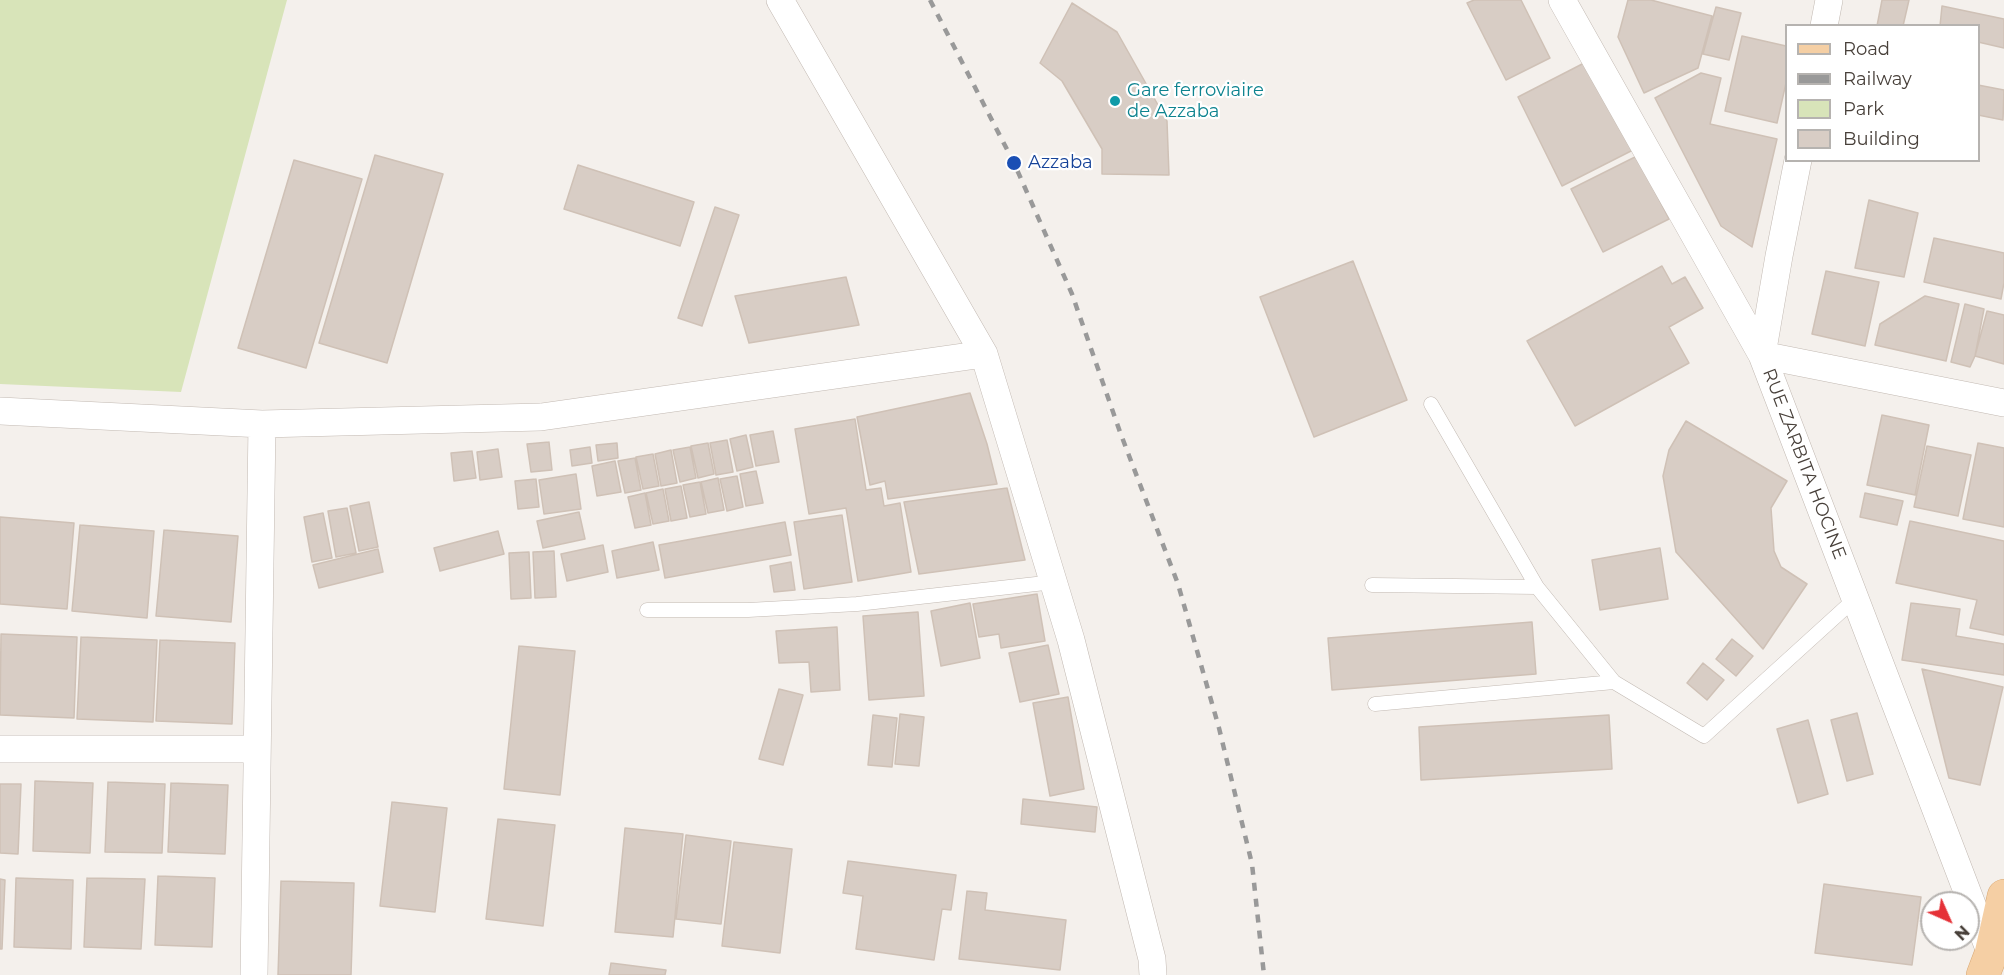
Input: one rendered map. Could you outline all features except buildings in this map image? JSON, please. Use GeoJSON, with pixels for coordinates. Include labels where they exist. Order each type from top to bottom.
{"type":"FeatureCollection","features":[{"type":"Feature","properties":{"kind":"main road"},"geometry":{"type":"LineString","coordinates":[[1987,964],[2004,896]]}},
{"type":"Feature","properties":{"kind":"street"},"geometry":{"type":"LineString","coordinates":[[780,0],[984,354],[1071,640],[1152,959],[1154,975]]}},
{"type":"Feature","properties":{"kind":"street","name":"RUE ZARBITA HOCINE"},"geometry":{"type":"LineString","coordinates":[[1562,0],[1762,355],[1856,598],[1987,964]]}},
{"type":"Feature","properties":{"kind":"street"},"geometry":{"type":"LineString","coordinates":[[1824,24],[1830,0]]}},
{"type":"Feature","properties":{"kind":"street"},"geometry":{"type":"LineString","coordinates":[[1798,162],[1762,355],[2004,403]]}},
{"type":"Feature","properties":{"kind":"street"},"geometry":{"type":"LineString","coordinates":[[0,411],[262,424],[541,417],[984,354]]}},
{"type":"Feature","properties":{"kind":"street"},"geometry":{"type":"LineString","coordinates":[[255,975],[262,424]]}},
{"type":"Feature","properties":{"kind":"street"},"geometry":{"type":"LineString","coordinates":[[0,749],[257,749]]}},
{"type":"Feature","properties":{"kind":"lane"},"geometry":{"type":"LineString","coordinates":[[1431,404],[1537,587],[1614,682],[1704,736],[1856,598]]}},
{"type":"Feature","properties":{"kind":"lane"},"geometry":{"type":"LineString","coordinates":[[646,610],[748,610],[857,604],[1054,582]]}},
{"type":"Feature","properties":{"kind":"lane"},"geometry":{"type":"LineString","coordinates":[[1372,585],[1537,587]]}},
{"type":"Feature","properties":{"kind":"lane"},"geometry":{"type":"LineString","coordinates":[[1375,704],[1614,682]]}},
{"type":"Feature","properties":{"kind":"green space"},"geometry":{"type":"Polygon","coordinates":[[[0,0],[287,0],[181,392],[0,384],[0,0]]]}},
{"type":"Feature","properties":{"kind":"railway"},"geometry":{"type":"LineString","coordinates":[[930,0],[1014,163],[1072,294],[1120,432],[1178,584],[1219,728],[1252,864],[1264,975]]}},
{"type":"Feature","properties":{"kind":"place","name":"Gare ferroviaire de Azzaba"},"geometry":{"type":"Point","coordinates":[1115,101]}},
{"type":"Feature","properties":{"kind":"place","name":"Azzaba"},"geometry":{"type":"Point","coordinates":[1014,163]}}]}
